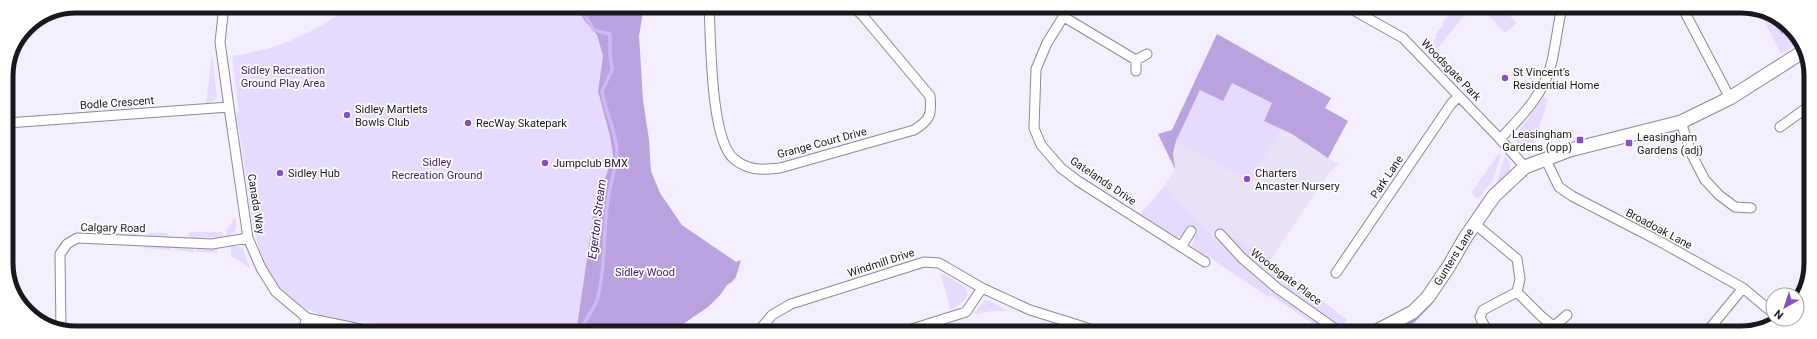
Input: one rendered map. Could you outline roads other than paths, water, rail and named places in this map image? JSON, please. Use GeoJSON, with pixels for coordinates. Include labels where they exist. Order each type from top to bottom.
{"type":"FeatureCollection","features":[{"type":"Feature","properties":{"kind":"street","name":"Canada Way"},"geometry":{"type":"LineString","coordinates":[[223,13],[220,42],[248,238],[261,268],[276,292],[307,318],[346,326]]}},
{"type":"Feature","properties":{"kind":"street","name":"Grange Court Drive"},"geometry":{"type":"LineString","coordinates":[[709,13],[715,108],[719,128],[727,150],[733,158],[750,168],[760,170],[780,168],[914,130],[925,123],[929,117],[931,108],[930,96],[860,13]]}},
{"type":"Feature","properties":{"kind":"street","name":"Gatelands Drive"},"geometry":{"type":"LineString","coordinates":[[1066,13],[1047,43],[1036,68],[1034,128],[1041,145],[1061,168],[1078,181],[1205,262]]}},
{"type":"Feature","properties":{"kind":"street","name":"Woodsgate Park"},"geometry":{"type":"LineString","coordinates":[[1358,13],[1403,38],[1525,167]]}},
{"type":"Feature","properties":{"kind":"street"},"geometry":{"type":"LineString","coordinates":[[1500,139],[1524,114],[1545,83],[1552,62],[1561,13]]}},
{"type":"Feature","properties":{"kind":"street"},"geometry":{"type":"LineString","coordinates":[[1685,13],[1730,98]]}},
{"type":"Feature","properties":{"kind":"street"},"geometry":{"type":"LineString","coordinates":[[1064,17],[1136,60]]}},
{"type":"Feature","properties":{"kind":"street","name":"Gunters Lane"},"geometry":{"type":"LineString","coordinates":[[1386,326],[1413,312],[1428,297],[1494,196],[1525,167],[1545,158],[1599,142],[1681,122],[1730,98],[1800,53]]}},
{"type":"Feature","properties":{"kind":"street"},"geometry":{"type":"LineString","coordinates":[[1136,60],[1147,54]]}},
{"type":"Feature","properties":{"kind":"street"},"geometry":{"type":"LineString","coordinates":[[1136,60],[1136,71]]}},
{"type":"Feature","properties":{"kind":"street","name":"Park Lane"},"geometry":{"type":"LineString","coordinates":[[1336,273],[1451,104],[1459,96]]}},
{"type":"Feature","properties":{"kind":"street","name":"Bodle Crescent"},"geometry":{"type":"LineString","coordinates":[[13,123],[229,108]]}},
{"type":"Feature","properties":{"kind":"street"},"geometry":{"type":"LineString","coordinates":[[1780,127],[1804,109]]}},
{"type":"Feature","properties":{"kind":"street"},"geometry":{"type":"LineString","coordinates":[[1681,122],[1692,155],[1705,180],[1719,195],[1735,207],[1751,208]]}},
{"type":"Feature","properties":{"kind":"street","name":"Broadoak Lane"},"geometry":{"type":"LineString","coordinates":[[1545,158],[1559,187],[1572,196],[1659,241],[1743,288],[1765,306]]}},
{"type":"Feature","properties":{"kind":"street"},"geometry":{"type":"LineString","coordinates":[[1475,224],[1517,259],[1520,279],[1517,292],[1483,310],[1480,317],[1484,326]]}},
{"type":"Feature","properties":{"kind":"street"},"geometry":{"type":"LineString","coordinates":[[1181,247],[1191,231]]}},
{"type":"Feature","properties":{"kind":"street","name":"Woodsgate Place"},"geometry":{"type":"LineString","coordinates":[[1220,234],[1242,258],[1276,288],[1332,326]]}},
{"type":"Feature","properties":{"kind":"street","name":"Calgary Road"},"geometry":{"type":"LineString","coordinates":[[61,324],[60,254],[67,244],[77,238],[212,244],[248,238]]}},
{"type":"Feature","properties":{"kind":"street","name":"Windmill Drive"},"geometry":{"type":"LineString","coordinates":[[763,326],[772,315],[791,304],[924,262],[939,263],[982,288],[1030,310],[1081,326]]}},
{"type":"Feature","properties":{"kind":"street"},"geometry":{"type":"LineString","coordinates":[[921,326],[966,312],[982,288]]}},
{"type":"Feature","properties":{"kind":"street"},"geometry":{"type":"LineString","coordinates":[[1712,326],[1743,288]]}},
{"type":"Feature","properties":{"kind":"street"},"geometry":{"type":"LineString","coordinates":[[1517,292],[1541,316],[1554,326],[1567,315]]}},
{"type":"Feature","properties":{"kind":"street"},"geometry":{"type":"LineString","coordinates":[[304,326],[307,318]]}},
{"type":"Feature","properties":{"kind":"waterway","name":"Egerton Stream"},"geometry":{"type":"LineString","coordinates":[[583,13],[594,30],[610,34],[612,70],[602,91],[615,138],[617,154],[606,211],[601,285],[596,302],[583,326]]}},
{"type":"Feature","properties":{"kind":"place","name":"St Vincent's Residential Home"},"geometry":{"type":"Point","coordinates":[1505,78]}},
{"type":"Feature","properties":{"kind":"place","name":"Sidley Martlets Bowls Club"},"geometry":{"type":"Point","coordinates":[347,115]}},
{"type":"Feature","properties":{"kind":"place","name":"RecWay Skatepark"},"geometry":{"type":"Point","coordinates":[468,123]}},
{"type":"Feature","properties":{"kind":"place","name":"Leasingham Gardens (opp)"},"geometry":{"type":"Point","coordinates":[1580,140]}},
{"type":"Feature","properties":{"kind":"place","name":"Leasingham Gardens (adj)"},"geometry":{"type":"Point","coordinates":[1629,143]}},
{"type":"Feature","properties":{"kind":"place","name":"Jumpclub BMX"},"geometry":{"type":"Point","coordinates":[545,163]}},
{"type":"Feature","properties":{"kind":"place","name":"Sidley Hub"},"geometry":{"type":"Point","coordinates":[280,173]}},
{"type":"Feature","properties":{"kind":"place","name":"Charters Ancaster Nursery"},"geometry":{"type":"Point","coordinates":[1247,179]}},
{"type":"Feature","properties":{"kind":"park label","name":"Sidley Recreation Ground Play Area"},"geometry":{"type":"Point","coordinates":[283,76]}},
{"type":"Feature","properties":{"kind":"park label","name":"Sidley Recreation Ground"},"geometry":{"type":"Point","coordinates":[437,168]}},
{"type":"Feature","properties":{"kind":"park label","name":"Sidley Wood"},"geometry":{"type":"Point","coordinates":[645,272]}}]}
